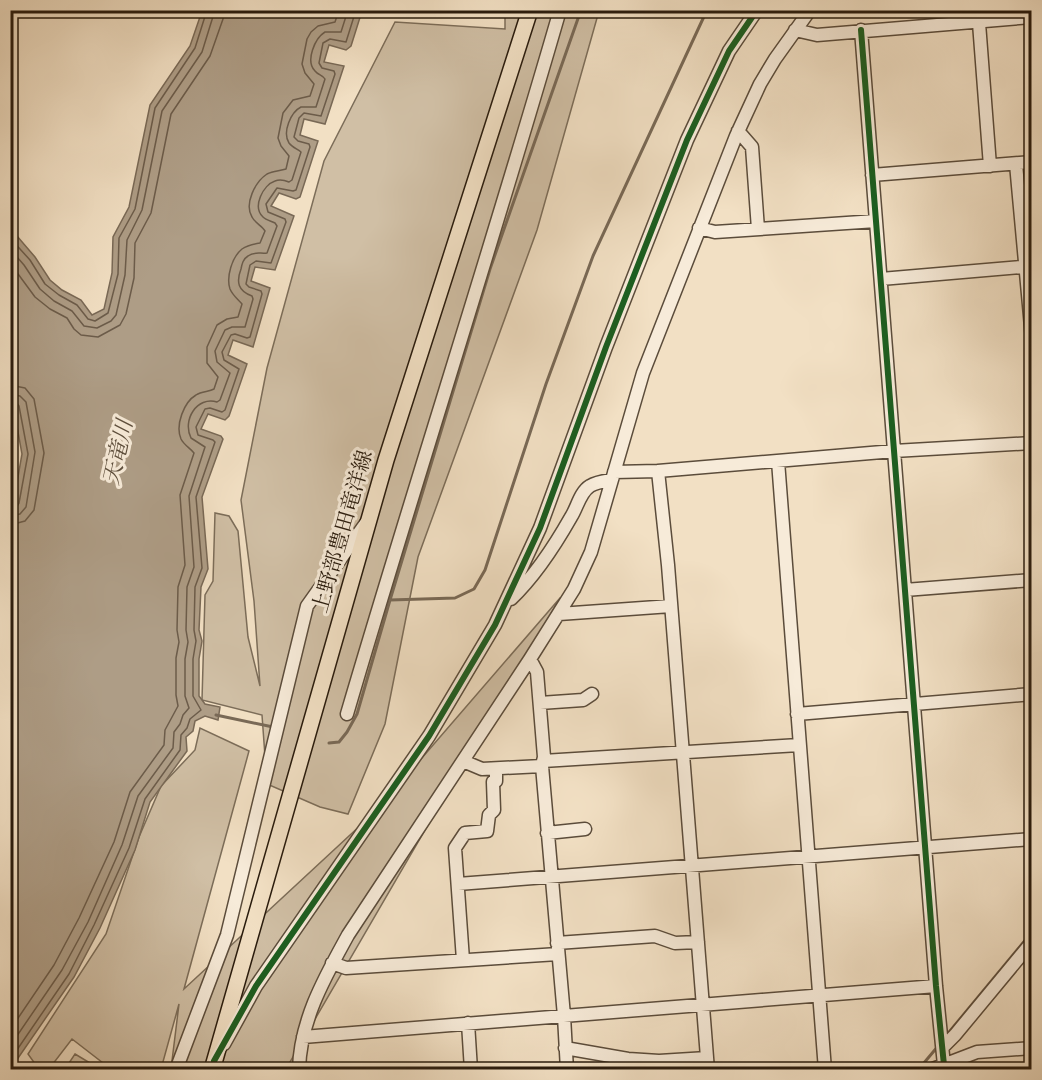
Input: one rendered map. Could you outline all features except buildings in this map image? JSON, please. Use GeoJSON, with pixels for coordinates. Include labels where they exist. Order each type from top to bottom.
{"type":"FeatureCollection","features":[{"type":"Feature","properties":{"kind":"main road","name":"上野部豊田竜洋線"},"geometry":{"type":"LineString","coordinates":[[213,1065],[386,460],[530,10]]}},
{"type":"Feature","properties":{"kind":"street"},"geometry":{"type":"LineString","coordinates":[[347,714],[512,176],[560,10]]}},
{"type":"Feature","properties":{"kind":"street"},"geometry":{"type":"LineString","coordinates":[[213,1065],[256,986],[429,736],[506,604],[540,528],[606,347],[687,140],[729,51],[757,10]]}},
{"type":"Feature","properties":{"kind":"street"},"geometry":{"type":"LineString","coordinates":[[299,1070],[303,1037],[312,1007],[348,935],[574,590],[591,552],[643,373],[738,131],[760,84],[810,10]]}},
{"type":"Feature","properties":{"kind":"street"},"geometry":{"type":"LineString","coordinates":[[795,30],[817,35],[978,16],[1032,17]]}},
{"type":"Feature","properties":{"kind":"street"},"geometry":{"type":"LineString","coordinates":[[978,16],[990,166]]}},
{"type":"Feature","properties":{"kind":"street"},"geometry":{"type":"LineString","coordinates":[[861,30],[936,986],[943,1047],[939,1067]]}},
{"type":"Feature","properties":{"kind":"street"},"geometry":{"type":"LineString","coordinates":[[738,131],[752,147],[758,229]]}},
{"type":"Feature","properties":{"kind":"street"},"geometry":{"type":"LineString","coordinates":[[872,175],[1032,162]]}},
{"type":"Feature","properties":{"kind":"street"},"geometry":{"type":"LineString","coordinates":[[1016,164],[1026,210],[1032,338]]}},
{"type":"Feature","properties":{"kind":"street"},"geometry":{"type":"LineString","coordinates":[[699,228],[716,232],[876,221]]}},
{"type":"Feature","properties":{"kind":"street"},"geometry":{"type":"LineString","coordinates":[[880,279],[1029,266]]}},
{"type":"Feature","properties":{"kind":"street"},"geometry":{"type":"LineString","coordinates":[[506,604],[526,585],[547,556],[572,516],[582,494],[590,486],[613,476],[778,461],[1032,443]]}},
{"type":"Feature","properties":{"kind":"street"},"geometry":{"type":"LineString","coordinates":[[778,461],[825,1070]]}},
{"type":"Feature","properties":{"kind":"street"},"geometry":{"type":"LineString","coordinates":[[565,1048],[628,1059],[707,1064],[671,606],[658,471]]}},
{"type":"Feature","properties":{"kind":"street"},"geometry":{"type":"LineString","coordinates":[[176,1070],[227,935],[308,606],[370,517]]}},
{"type":"Feature","properties":{"kind":"street"},"geometry":{"type":"LineString","coordinates":[[905,590],[1032,580]]}},
{"type":"Feature","properties":{"kind":"street"},"geometry":{"type":"LineString","coordinates":[[559,614],[671,606]]}},
{"type":"Feature","properties":{"kind":"street"},"geometry":{"type":"LineString","coordinates":[[530,659],[537,672],[540,703],[547,833],[567,1070]]}},
{"type":"Feature","properties":{"kind":"street"},"geometry":{"type":"LineString","coordinates":[[540,703],[583,700],[592,694]]}},
{"type":"Feature","properties":{"kind":"street"},"geometry":{"type":"LineString","coordinates":[[797,714],[1032,694]]}},
{"type":"Feature","properties":{"kind":"street"},"geometry":{"type":"LineString","coordinates":[[463,761],[482,770],[683,752],[799,745]]}},
{"type":"Feature","properties":{"kind":"street"},"geometry":{"type":"LineString","coordinates":[[463,960],[455,848],[465,833],[487,831],[489,815],[494,810],[493,782],[496,781],[496,769]]}},
{"type":"Feature","properties":{"kind":"street"},"geometry":{"type":"LineString","coordinates":[[547,833],[585,829]]}},
{"type":"Feature","properties":{"kind":"street"},"geometry":{"type":"LineString","coordinates":[[458,884],[1032,839]]}},
{"type":"Feature","properties":{"kind":"street"},"geometry":{"type":"LineString","coordinates":[[332,963],[346,968],[463,960],[655,936],[675,943],[698,942]]}},
{"type":"Feature","properties":{"kind":"street"},"geometry":{"type":"LineString","coordinates":[[943,1047],[1032,942]]}},
{"type":"Feature","properties":{"kind":"street"},"geometry":{"type":"LineString","coordinates":[[303,1037],[936,986]]}},
{"type":"Feature","properties":{"kind":"street"},"geometry":{"type":"LineString","coordinates":[[468,1023],[471,1070]]}},
{"type":"Feature","properties":{"kind":"street"},"geometry":{"type":"LineString","coordinates":[[939,1067],[977,1052],[1032,1048]]}},
{"type":"Feature","properties":{"kind":"shaded area"},"geometry":{"type":"Polygon","coordinates":[[[505,11],[599,11],[537,230],[418,557],[385,724],[348,814],[320,807],[267,784],[262,715],[202,700],[205,595],[213,581],[215,513],[229,516],[238,531],[248,637],[260,686],[254,601],[241,500],[267,368],[324,161],[395,22],[505,29],[505,11]]]}},
{"type":"Feature","properties":{"kind":"shaded area"},"geometry":{"type":"Polygon","coordinates":[[[10,394],[15,492],[11,502],[10,502],[10,394]]]}},
{"type":"Feature","properties":{"kind":"shaded area"},"geometry":{"type":"Polygon","coordinates":[[[560,598],[286,1069],[171,1069],[179,1004],[161,1069],[107,1066],[72,1039],[49,1069],[31,1069],[34,1065],[38,1068],[28,1054],[106,934],[139,837],[161,786],[195,750],[200,728],[249,751],[184,989],[377,810],[560,598]]]}},
{"type":"Feature","properties":{"kind":"shaded area"},"geometry":{"type":"Polygon","coordinates":[[[75,1054],[100,1069],[65,1069],[75,1054]]]}},
{"type":"Feature","properties":{"kind":"water","name":"天竜川"},"geometry":{"type":"Polygon","coordinates":[[[202,11],[362,11],[351,46],[346,50],[329,45],[324,62],[344,66],[325,124],[304,119],[300,135],[318,141],[300,197],[296,199],[279,193],[271,206],[294,216],[275,270],[255,267],[251,281],[270,288],[253,347],[233,340],[228,355],[247,364],[229,416],[225,420],[208,414],[201,429],[221,436],[223,439],[202,497],[208,569],[201,587],[199,630],[202,641],[199,659],[199,696],[205,704],[220,707],[218,720],[205,716],[195,721],[193,731],[186,737],[187,751],[150,802],[135,850],[100,928],[74,977],[16,1061],[16,1067],[11,1069],[10,534],[22,454],[10,388],[11,229],[35,257],[50,280],[62,290],[81,300],[92,315],[104,309],[112,273],[113,237],[129,207],[150,105],[190,46],[202,11]]]}},
{"type":"Feature","properties":{"kind":"waterway"},"geometry":{"type":"LineString","coordinates":[[329,743],[339,742],[357,714],[490,269],[581,10]]}},
{"type":"Feature","properties":{"kind":"waterway"},"geometry":{"type":"LineString","coordinates":[[390,600],[455,598],[474,589],[485,570],[546,384],[593,256],[707,10]]}},
{"type":"Feature","properties":{"kind":"waterway"},"geometry":{"type":"LineString","coordinates":[[216,715],[273,727]]}},
{"type":"Feature","properties":{"kind":"waterway"},"geometry":{"type":"LineString","coordinates":[[945,1037],[1032,932]]}},
{"type":"Feature","properties":{"kind":"waterway"},"geometry":{"type":"LineString","coordinates":[[918,1070],[939,1045]]}},
{"type":"Feature","properties":{"kind":"cycle path"},"geometry":{"type":"LineString","coordinates":[[214,1061],[256,986],[429,736],[495,625],[540,528],[606,347],[687,140],[729,51],[757,10]]}},
{"type":"Feature","properties":{"kind":"cycle path"},"geometry":{"type":"LineString","coordinates":[[861,30],[944,1065]]}}]}
